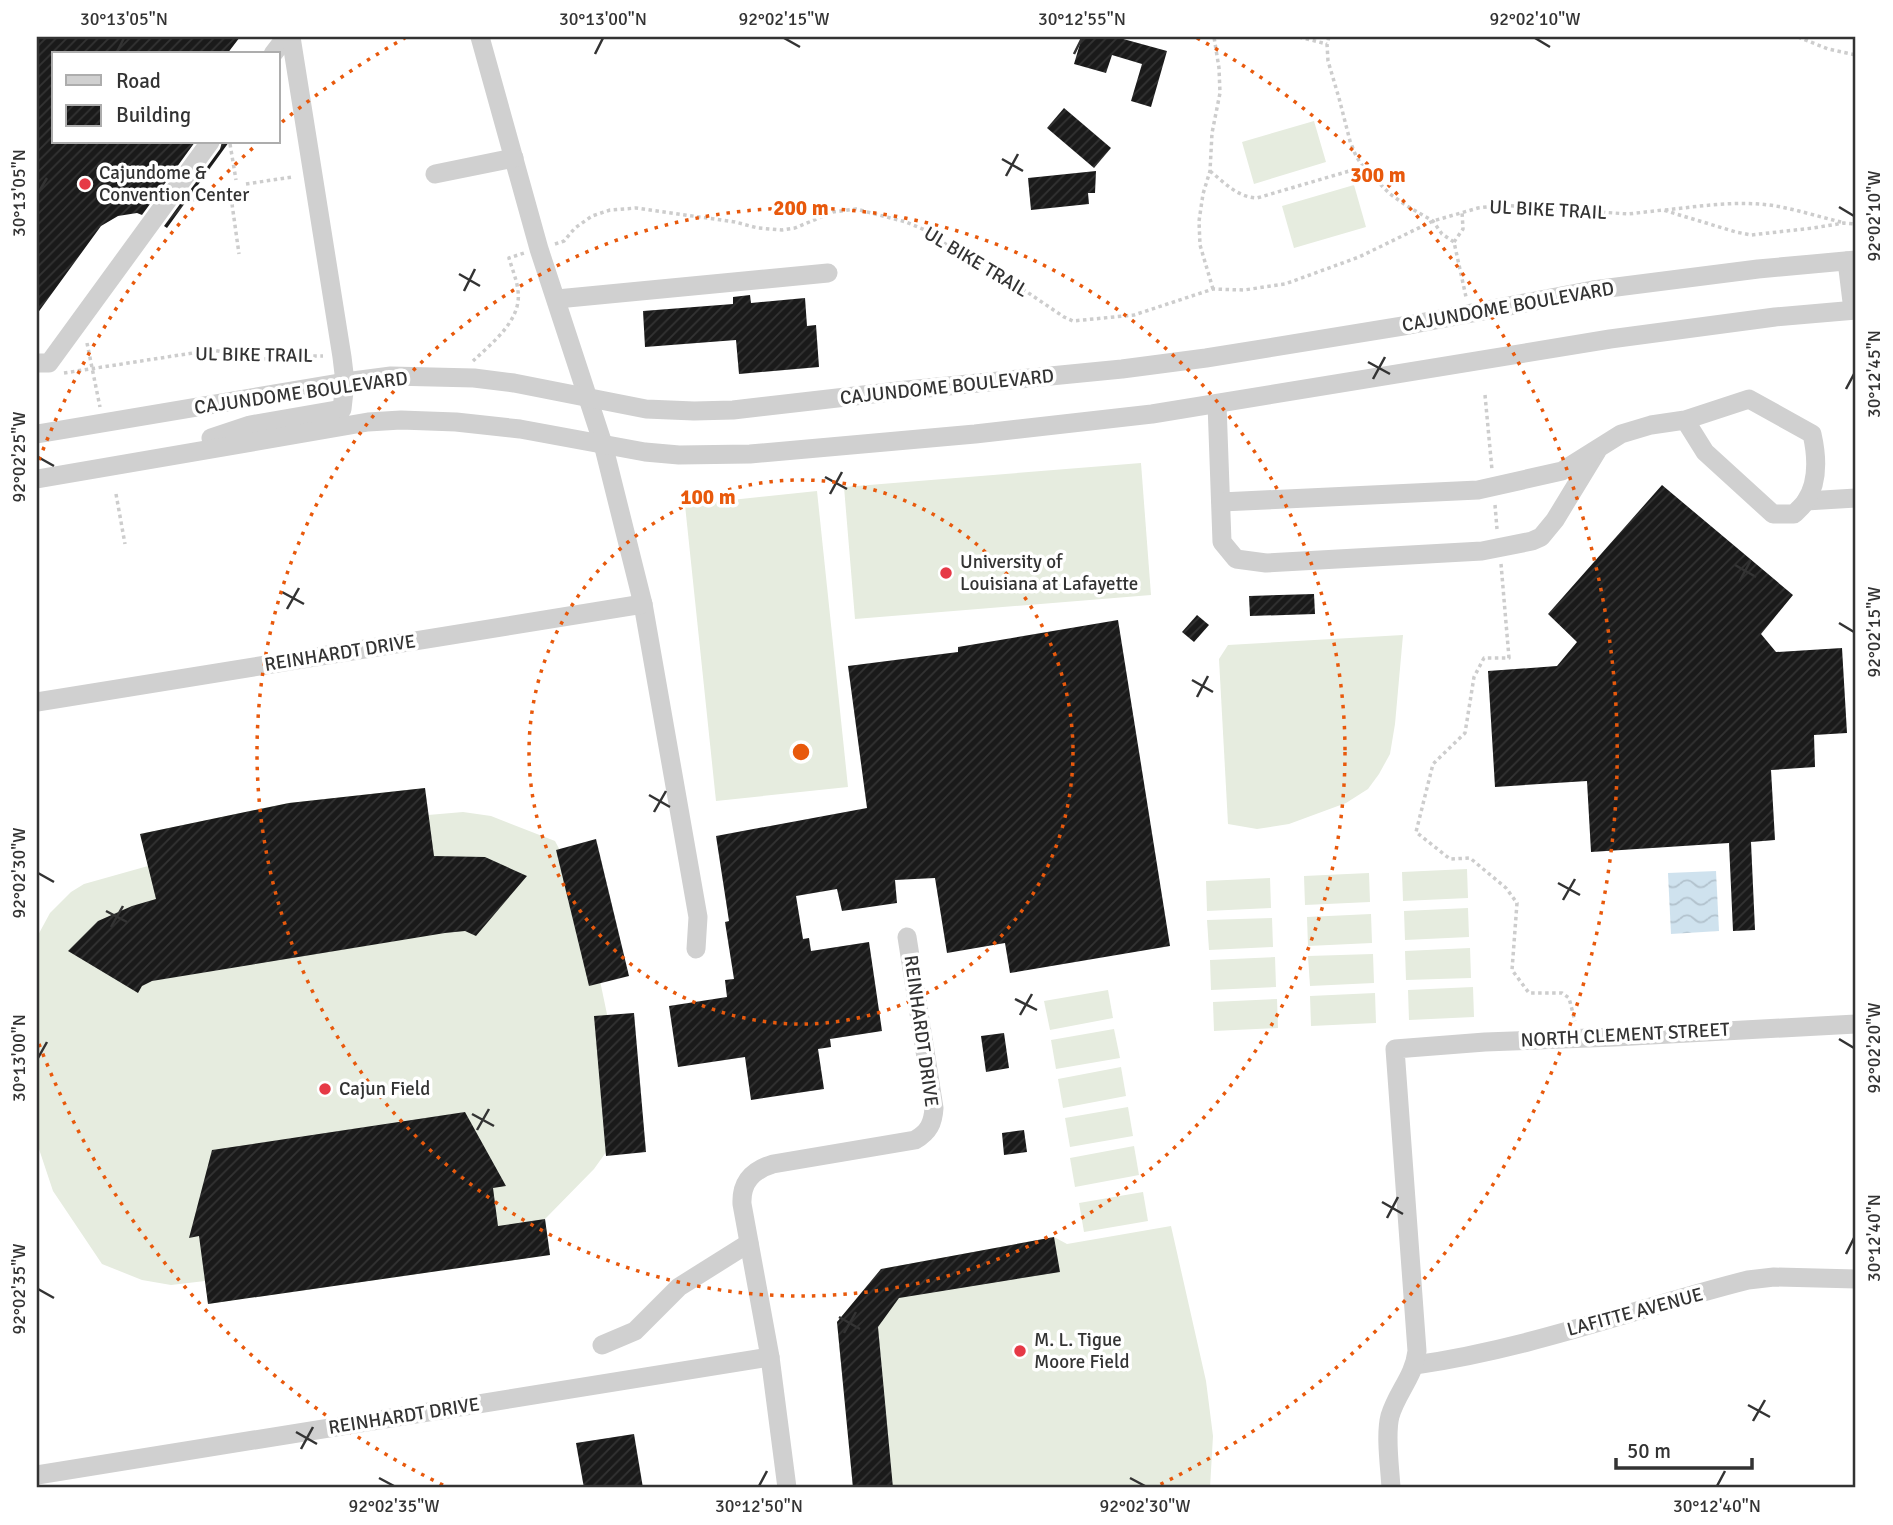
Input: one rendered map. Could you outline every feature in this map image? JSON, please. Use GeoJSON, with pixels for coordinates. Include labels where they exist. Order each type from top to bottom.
{"type":"FeatureCollection","features":[{"type":"Feature","properties":{"kind":"street"},"geometry":{"type":"LineString","coordinates":[[275,52],[288,37]]}},
{"type":"Feature","properties":{"kind":"street"},"geometry":{"type":"LineString","coordinates":[[133,462],[250,425],[342,408],[345,382],[342,357],[288,37]]}},
{"type":"Feature","properties":{"kind":"street"},"geometry":{"type":"LineString","coordinates":[[480,37],[539,249],[603,444],[643,604],[698,917],[695,949]]}},
{"type":"Feature","properties":{"kind":"street"},"geometry":{"type":"LineString","coordinates":[[37,363],[49,363],[209,144]]}},
{"type":"Feature","properties":{"kind":"street"},"geometry":{"type":"LineString","coordinates":[[435,174],[514,158]]}},
{"type":"Feature","properties":{"kind":"street"},"geometry":{"type":"LineString","coordinates":[[1851,260],[1855,310]]}},
{"type":"Feature","properties":{"kind":"street","name":"CAJUNDOME BOULEVARD"},"geometry":{"type":"LineString","coordinates":[[37,434],[391,376],[474,378],[514,383],[646,409],[733,410],[1206,358],[1395,327],[1593,290],[1851,260]]}},
{"type":"Feature","properties":{"kind":"street"},"geometry":{"type":"LineString","coordinates":[[556,299],[828,273]]}},
{"type":"Feature","properties":{"kind":"street","name":"CAJUNDOME BOULEVARD"},"geometry":{"type":"LineString","coordinates":[[37,479],[368,422],[401,420],[456,422],[520,429],[645,452],[679,455],[750,454],[988,432],[1152,414],[1610,339],[1774,317],[1855,310]]}},
{"type":"Feature","properties":{"kind":"street"},"geometry":{"type":"LineString","coordinates":[[1221,502],[1478,489],[1562,471],[1621,434],[1651,425],[1685,420],[1749,398],[1812,434],[1815,478],[1806,501],[1794,513],[1773,514],[1705,452],[1685,420]]}},
{"type":"Feature","properties":{"kind":"street"},"geometry":{"type":"LineString","coordinates":[[1217,404],[1222,542],[1236,559],[1266,562],[1482,551],[1532,541],[1541,537],[1555,520],[1599,447]]}},
{"type":"Feature","properties":{"kind":"street"},"geometry":{"type":"LineString","coordinates":[[1806,501],[1856,498]]}},
{"type":"Feature","properties":{"kind":"street","name":"REINHARDT DRIVE"},"geometry":{"type":"LineString","coordinates":[[37,702],[643,604]]}},
{"type":"Feature","properties":{"kind":"street","name":"REINHARDT DRIVE"},"geometry":{"type":"LineString","coordinates":[[787,1488],[771,1357],[748,1243],[743,1190],[750,1177],[760,1168],[915,1140],[929,1130],[934,1108],[907,937]]}},
{"type":"Feature","properties":{"kind":"street","name":"NORTH CLEMENT STREET"},"geometry":{"type":"LineString","coordinates":[[1415,1365],[1417,1335],[1395,1049],[1485,1042],[1856,1024]]}},
{"type":"Feature","properties":{"kind":"street"},"geometry":{"type":"LineString","coordinates":[[602,1345],[635,1331],[679,1287],[748,1243]]}},
{"type":"Feature","properties":{"kind":"street","name":"LAFITTE AVENUE"},"geometry":{"type":"LineString","coordinates":[[1415,1365],[1507,1347],[1748,1280],[1774,1276],[1856,1279]]}},
{"type":"Feature","properties":{"kind":"street","name":"REINHARDT DRIVE"},"geometry":{"type":"LineString","coordinates":[[37,1475],[771,1357]]}},
{"type":"Feature","properties":{"kind":"street"},"geometry":{"type":"LineString","coordinates":[[1391,1488],[1389,1424],[1398,1396],[1415,1365]]}},
{"type":"Feature","properties":{"kind":"path"},"geometry":{"type":"LineString","coordinates":[[1213,289],[1200,244],[1200,233],[1203,194],[1210,171],[1212,133],[1220,93],[1214,37]]}},
{"type":"Feature","properties":{"kind":"path"},"geometry":{"type":"LineString","coordinates":[[1299,37],[1327,44]]}},
{"type":"Feature","properties":{"kind":"path"},"geometry":{"type":"LineString","coordinates":[[1329,37],[1327,44],[1330,69],[1350,141],[1363,167],[1390,194],[1433,221],[1442,233],[1454,242],[1467,302]]}},
{"type":"Feature","properties":{"kind":"path"},"geometry":{"type":"LineString","coordinates":[[1798,37],[1828,49],[1856,55]]}},
{"type":"Feature","properties":{"kind":"path"},"geometry":{"type":"LineString","coordinates":[[230,144],[236,180]]}},
{"type":"Feature","properties":{"kind":"path"},"geometry":{"type":"LineString","coordinates":[[1210,171],[1246,198],[1256,198],[1363,167]]}},
{"type":"Feature","properties":{"kind":"path"},"geometry":{"type":"LineString","coordinates":[[246,184],[292,177]]}},
{"type":"Feature","properties":{"kind":"path"},"geometry":{"type":"LineString","coordinates":[[189,201],[224,195]]}},
{"type":"Feature","properties":{"kind":"path","name":"UL BIKE TRAIL"},"geometry":{"type":"LineString","coordinates":[[472,362],[506,328],[515,312],[518,293],[509,258],[564,241],[575,228],[592,216],[610,210],[636,208],[782,230],[795,228],[834,212],[856,209],[897,219],[925,230],[1073,321],[1134,315],[1213,289],[1244,290],[1285,284],[1359,257],[1433,221],[1462,211],[1502,205],[1628,214],[1748,203],[1776,206],[1856,224]]}},
{"type":"Feature","properties":{"kind":"path"},"geometry":{"type":"LineString","coordinates":[[232,204],[239,254]]}},
{"type":"Feature","properties":{"kind":"path","name":"UL BIKE TRAIL"},"geometry":{"type":"LineString","coordinates":[[1663,210],[1751,235],[1844,223]]}},
{"type":"Feature","properties":{"kind":"path"},"geometry":{"type":"LineString","coordinates":[[1454,242],[1463,229],[1462,211]]}},
{"type":"Feature","properties":{"kind":"path","name":"UL BIKE TRAIL"},"geometry":{"type":"LineString","coordinates":[[58,374],[212,351],[264,359],[295,356],[342,357]]}},
{"type":"Feature","properties":{"kind":"path"},"geometry":{"type":"LineString","coordinates":[[92,368],[101,412]]}},
{"type":"Feature","properties":{"kind":"path"},"geometry":{"type":"LineString","coordinates":[[1485,395],[1509,657],[1484,658],[1474,677],[1465,733],[1433,764],[1416,832],[1450,859],[1471,859],[1506,888],[1517,903],[1512,970],[1529,993],[1562,993],[1569,998],[1580,1038]]}},
{"type":"Feature","properties":{"kind":"path"},"geometry":{"type":"LineString","coordinates":[[116,494],[125,544]]}},
{"type":"Feature","properties":{"kind":"shaded area"},"geometry":{"type":"Polygon","coordinates":[[[1314,121],[1326,162],[1254,184],[1242,142],[1314,121]]]}},
{"type":"Feature","properties":{"kind":"shaded area"},"geometry":{"type":"Polygon","coordinates":[[[1354,185],[1366,227],[1294,248],[1282,206],[1354,185]]]}},
{"type":"Feature","properties":{"kind":"shaded area"},"geometry":{"type":"Polygon","coordinates":[[[1141,463],[1151,595],[855,619],[844,487],[1141,463]]]}},
{"type":"Feature","properties":{"kind":"shaded area"},"geometry":{"type":"Polygon","coordinates":[[[817,491],[848,787],[716,801],[685,505],[817,491]]]}},
{"type":"Feature","properties":{"kind":"shaded area"},"geometry":{"type":"Polygon","coordinates":[[[1403,635],[1390,754],[1368,789],[1346,803],[1289,824],[1257,829],[1228,824],[1219,659],[1228,645],[1403,635]]]}},
{"type":"Feature","properties":{"kind":"shaded area","name":"Cajun Field"},"geometry":{"type":"Polygon","coordinates":[[[425,788],[428,815],[463,812],[491,816],[555,841],[581,890],[612,1038],[614,1141],[594,1169],[545,1219],[550,1255],[208,1304],[205,1281],[171,1285],[142,1280],[102,1264],[53,1191],[37,1143],[37,937],[50,913],[71,892],[84,884],[148,866],[140,834],[288,803],[425,788]]]}},
{"type":"Feature","properties":{"kind":"shaded area"},"geometry":{"type":"Polygon","coordinates":[[[1467,869],[1468,898],[1403,901],[1402,872],[1467,869]]]}},
{"type":"Feature","properties":{"kind":"shaded area"},"geometry":{"type":"Polygon","coordinates":[[[1369,873],[1370,902],[1305,905],[1304,876],[1369,873]]]}},
{"type":"Feature","properties":{"kind":"shaded area"},"geometry":{"type":"Polygon","coordinates":[[[1270,878],[1271,908],[1207,911],[1206,881],[1270,878]]]}},
{"type":"Feature","properties":{"kind":"shaded area"},"geometry":{"type":"Polygon","coordinates":[[[1468,908],[1469,937],[1405,940],[1404,911],[1468,908]]]}},
{"type":"Feature","properties":{"kind":"shaded area"},"geometry":{"type":"Polygon","coordinates":[[[1371,914],[1372,943],[1308,946],[1307,917],[1371,914]]]}},
{"type":"Feature","properties":{"kind":"shaded area"},"geometry":{"type":"Polygon","coordinates":[[[1272,918],[1273,947],[1209,950],[1207,920],[1272,918]]]}},
{"type":"Feature","properties":{"kind":"shaded area"},"geometry":{"type":"Polygon","coordinates":[[[1470,948],[1471,978],[1406,980],[1405,951],[1470,948]]]}},
{"type":"Feature","properties":{"kind":"shaded area"},"geometry":{"type":"Polygon","coordinates":[[[1373,954],[1374,983],[1310,986],[1308,956],[1373,954]]]}},
{"type":"Feature","properties":{"kind":"shaded area"},"geometry":{"type":"Polygon","coordinates":[[[1275,957],[1276,987],[1211,990],[1210,960],[1275,957]]]}},
{"type":"Feature","properties":{"kind":"shaded area"},"geometry":{"type":"Polygon","coordinates":[[[1473,987],[1474,1017],[1409,1020],[1408,990],[1473,987]]]}},
{"type":"Feature","properties":{"kind":"shaded area"},"geometry":{"type":"Polygon","coordinates":[[[1108,990],[1113,1018],[1050,1030],[1044,1001],[1108,990]]]}},
{"type":"Feature","properties":{"kind":"shaded area"},"geometry":{"type":"Polygon","coordinates":[[[1375,993],[1376,1023],[1311,1026],[1310,996],[1375,993]]]}},
{"type":"Feature","properties":{"kind":"shaded area"},"geometry":{"type":"Polygon","coordinates":[[[1277,999],[1278,1028],[1214,1031],[1213,1002],[1277,999]]]}},
{"type":"Feature","properties":{"kind":"shaded area"},"geometry":{"type":"Polygon","coordinates":[[[1114,1029],[1120,1058],[1056,1069],[1051,1040],[1114,1029]]]}},
{"type":"Feature","properties":{"kind":"shaded area"},"geometry":{"type":"Polygon","coordinates":[[[1121,1067],[1126,1096],[1063,1108],[1058,1079],[1121,1067]]]}},
{"type":"Feature","properties":{"kind":"shaded area"},"geometry":{"type":"Polygon","coordinates":[[[1128,1107],[1133,1136],[1070,1147],[1065,1118],[1128,1107]]]}},
{"type":"Feature","properties":{"kind":"shaded area"},"geometry":{"type":"Polygon","coordinates":[[[1134,1146],[1139,1175],[1075,1187],[1070,1158],[1134,1146]]]}},
{"type":"Feature","properties":{"kind":"shaded area"},"geometry":{"type":"Polygon","coordinates":[[[1143,1192],[1148,1221],[1084,1232],[1079,1203],[1143,1192]]]}},
{"type":"Feature","properties":{"kind":"shaded area","name":"M. L. Tigue Moore Field"},"geometry":{"type":"Polygon","coordinates":[[[1171,1226],[1206,1381],[1213,1436],[1210,1488],[853,1488],[837,1322],[881,1269],[1054,1237],[1067,1244],[1171,1226]]]}},
{"type":"Feature","properties":{"kind":"water"},"geometry":{"type":"Polygon","coordinates":[[[1716,871],[1719,931],[1671,934],[1668,873],[1716,871]]]}},
{"type":"Feature","properties":{"kind":"building","name":"Cajundome & Convention Center"},"geometry":{"type":"Polygon","coordinates":[[[37,37],[240,37],[229,52],[52,52],[52,144],[194,144],[142,215],[137,213],[118,216],[101,226],[37,314],[37,37]]]}},
{"type":"Feature","properties":{"kind":"building"},"geometry":{"type":"Polygon","coordinates":[[[1082,37],[1116,37],[1167,51],[1151,107],[1131,101],[1142,64],[1112,55],[1106,73],[1074,64],[1082,37]]]}},
{"type":"Feature","properties":{"kind":"building"},"geometry":{"type":"Polygon","coordinates":[[[1064,108],[1111,148],[1094,168],[1047,128],[1064,108]]]}},
{"type":"Feature","properties":{"kind":"building"},"geometry":{"type":"Polygon","coordinates":[[[221,144],[228,144],[167,228],[164,226],[221,144]]]}},
{"type":"Feature","properties":{"kind":"building"},"geometry":{"type":"Polygon","coordinates":[[[1096,171],[1095,193],[1088,193],[1089,204],[1031,210],[1028,178],[1096,171]]]}},
{"type":"Feature","properties":{"kind":"building"},"geometry":{"type":"Polygon","coordinates":[[[750,295],[751,303],[805,298],[807,326],[816,325],[819,367],[739,374],[736,340],[645,347],[643,311],[733,304],[733,297],[750,295]]]}},
{"type":"Feature","properties":{"kind":"building"},"geometry":{"type":"Polygon","coordinates":[[[1662,485],[1793,595],[1761,634],[1776,652],[1842,648],[1847,733],[1814,735],[1815,767],[1771,770],[1775,840],[1751,842],[1755,930],[1733,931],[1729,843],[1591,852],[1587,781],[1495,787],[1488,671],[1557,666],[1577,642],[1548,614],[1662,485]]]}},
{"type":"Feature","properties":{"kind":"building"},"geometry":{"type":"Polygon","coordinates":[[[1314,594],[1315,614],[1250,616],[1249,596],[1314,594]]]}},
{"type":"Feature","properties":{"kind":"building"},"geometry":{"type":"Polygon","coordinates":[[[1197,615],[1209,625],[1194,642],[1182,632],[1197,615]]]}},
{"type":"Feature","properties":{"kind":"building"},"geometry":{"type":"Polygon","coordinates":[[[1118,620],[1170,946],[1010,973],[1005,943],[947,953],[935,878],[895,880],[897,903],[842,911],[837,889],[796,896],[803,939],[809,938],[811,951],[869,942],[882,1031],[830,1039],[831,1047],[818,1049],[824,1089],[751,1100],[745,1057],[678,1067],[669,1006],[727,997],[725,980],[734,979],[725,922],[729,921],[716,836],[867,808],[848,666],[958,652],[958,647],[1118,620]]]}},
{"type":"Feature","properties":{"kind":"building"},"geometry":{"type":"Polygon","coordinates":[[[425,788],[434,856],[485,857],[527,876],[476,936],[465,931],[445,933],[152,981],[142,986],[138,993],[68,951],[98,921],[156,899],[140,834],[289,803],[425,788]]]}},
{"type":"Feature","properties":{"kind":"building"},"geometry":{"type":"Polygon","coordinates":[[[596,839],[629,976],[589,986],[556,850],[596,839]]]}},
{"type":"Feature","properties":{"kind":"building"},"geometry":{"type":"Polygon","coordinates":[[[634,1013],[646,1152],[606,1156],[594,1016],[634,1013]]]}},
{"type":"Feature","properties":{"kind":"building"},"geometry":{"type":"Polygon","coordinates":[[[1004,1033],[1009,1068],[986,1072],[981,1036],[1004,1033]]]}},
{"type":"Feature","properties":{"kind":"building"},"geometry":{"type":"Polygon","coordinates":[[[465,1112],[506,1186],[493,1188],[498,1226],[545,1219],[550,1255],[208,1304],[199,1236],[189,1238],[212,1150],[465,1112]]]}},
{"type":"Feature","properties":{"kind":"building"},"geometry":{"type":"Polygon","coordinates":[[[1024,1130],[1027,1152],[1004,1155],[1002,1133],[1024,1130]]]}},
{"type":"Feature","properties":{"kind":"building"},"geometry":{"type":"Polygon","coordinates":[[[1054,1237],[1060,1272],[899,1298],[878,1327],[893,1488],[853,1488],[837,1322],[881,1269],[1054,1237]]]}},
{"type":"Feature","properties":{"kind":"building"},"geometry":{"type":"Polygon","coordinates":[[[634,1434],[643,1488],[584,1488],[576,1443],[634,1434]]]}},
{"type":"Feature","properties":{"kind":"place","name":"Cajundome & Convention Center"},"geometry":{"type":"Point","coordinates":[85,184]}},
{"type":"Feature","properties":{"kind":"place","name":"University of Louisiana at Lafayette"},"geometry":{"type":"Point","coordinates":[946,573]}},
{"type":"Feature","properties":{"kind":"place","name":"Cajun Field"},"geometry":{"type":"Point","coordinates":[325,1089]}},
{"type":"Feature","properties":{"kind":"place","name":"M. L. Tigue Moore Field"},"geometry":{"type":"Point","coordinates":[1020,1351]}}]}
